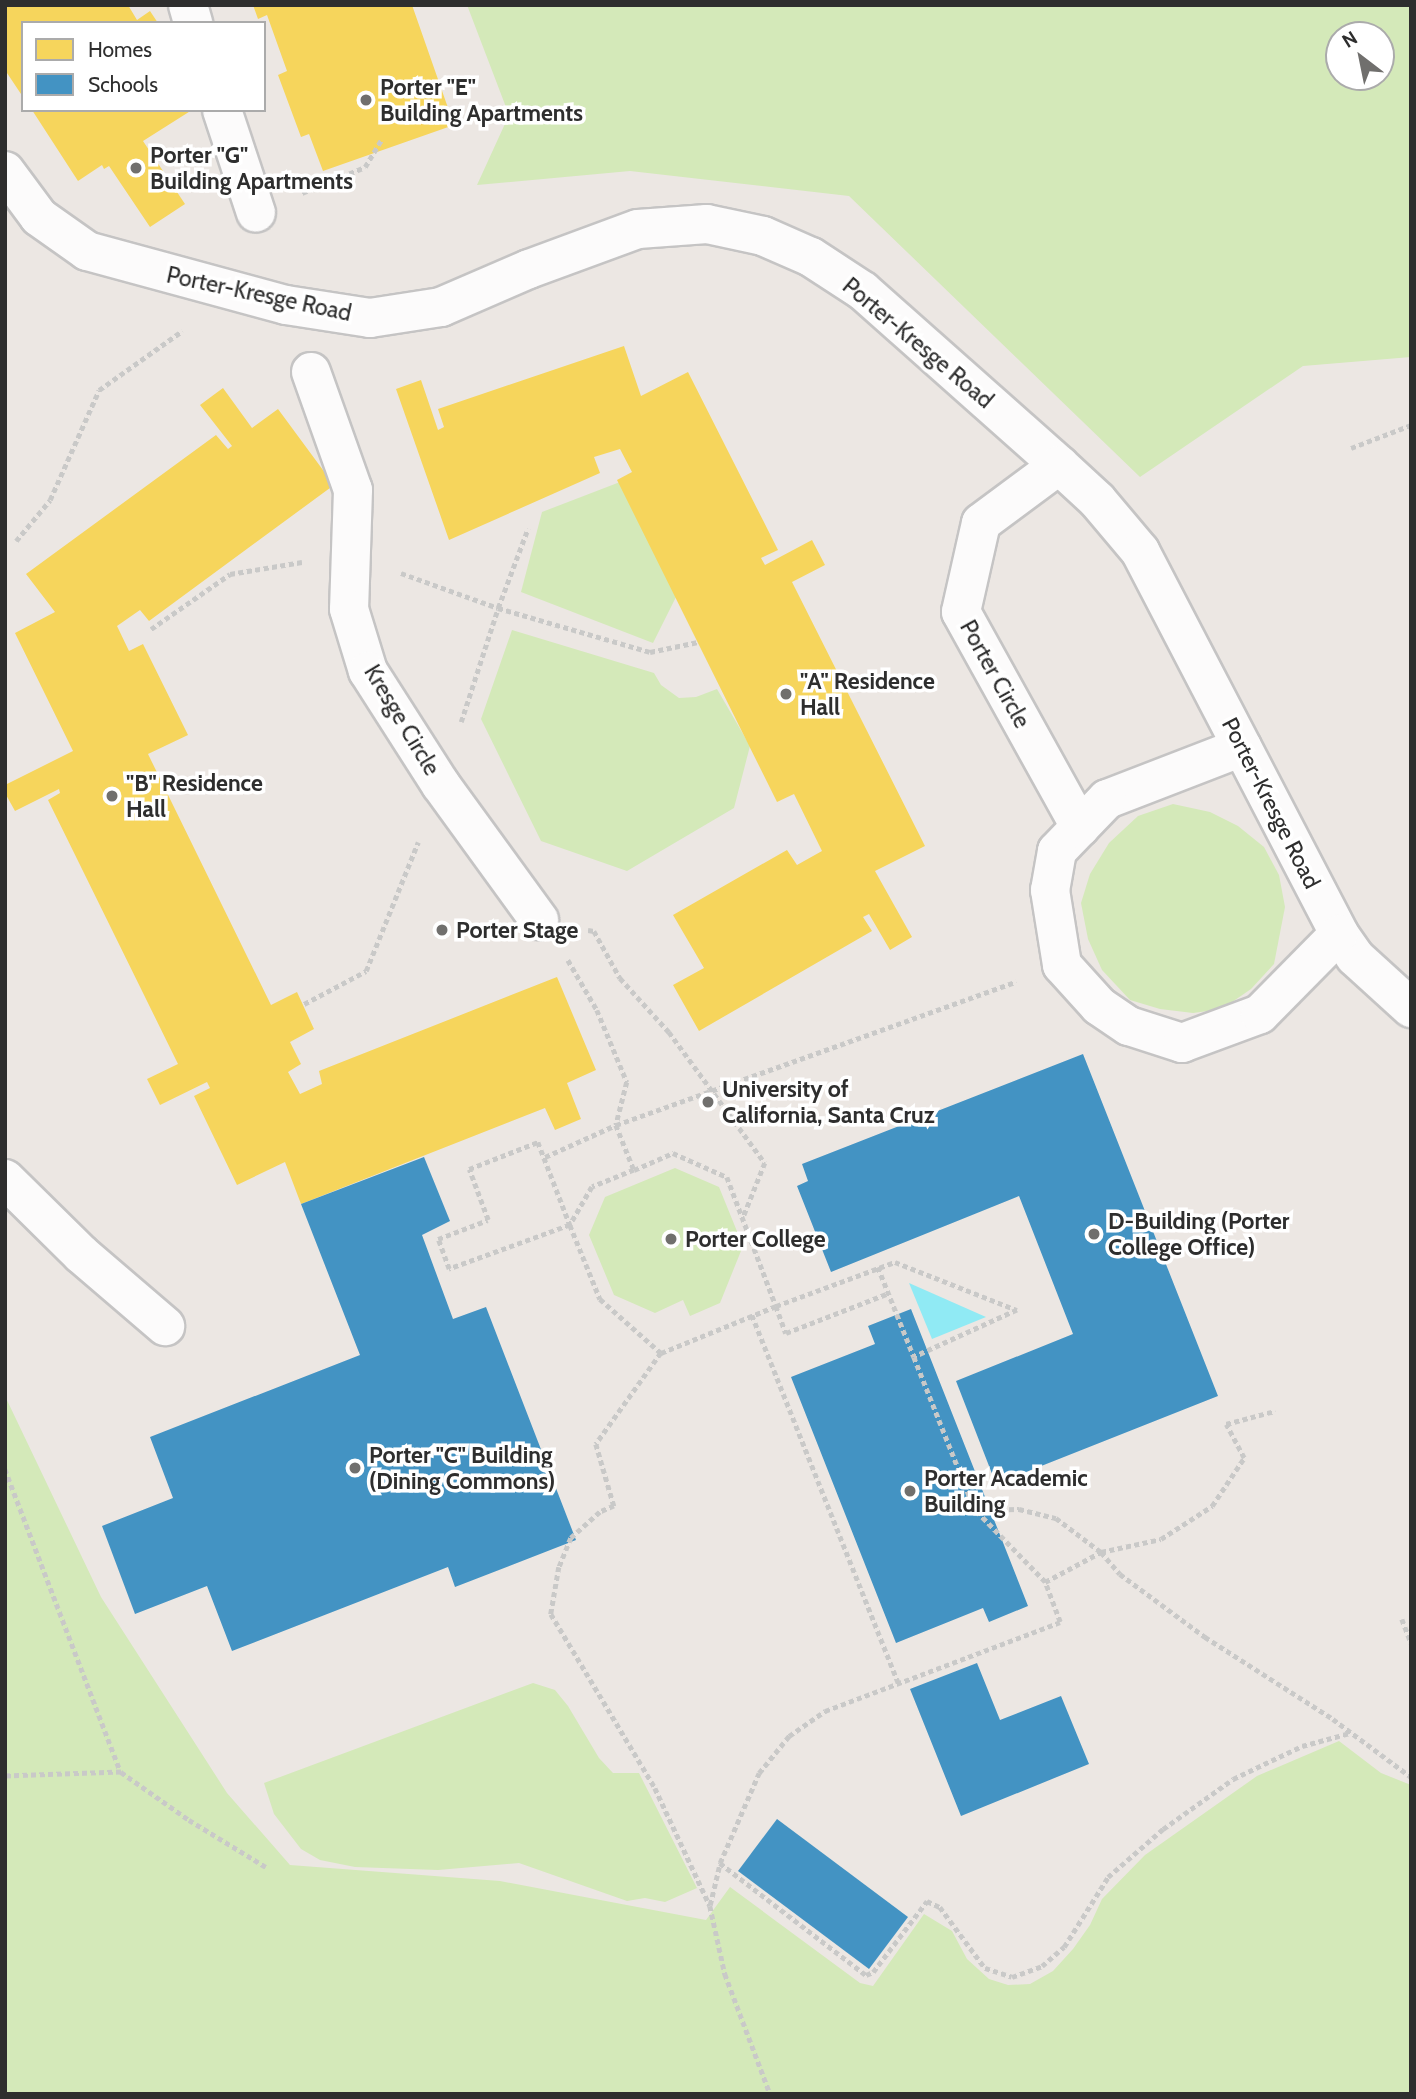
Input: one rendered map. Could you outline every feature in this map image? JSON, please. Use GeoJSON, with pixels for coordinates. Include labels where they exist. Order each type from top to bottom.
{"type":"FeatureCollection","features":[{"type":"Feature","properties":{"kind":"street"},"geometry":{"type":"LineString","coordinates":[[223,112],[256,213]]}},
{"type":"Feature","properties":{"kind":"street","name":"Porter-Kresge Road"},"geometry":{"type":"LineString","coordinates":[[9,185],[39,217],[87,251],[286,305],[370,318],[441,307],[529,269],[638,229],[707,224],[763,236],[810,257],[863,291],[1059,465],[1097,500],[1140,551],[1339,934],[1355,957],[1411,1008]]}},
{"type":"Feature","properties":{"kind":"street","name":"Kresge Circle"},"geometry":{"type":"LineString","coordinates":[[311,372],[353,490],[349,609],[368,671],[433,774],[539,920]]}},
{"type":"Feature","properties":{"kind":"street","name":"Porter Circle"},"geometry":{"type":"LineString","coordinates":[[1059,465],[981,523],[961,612],[1080,827]]}},
{"type":"Feature","properties":{"kind":"street"},"geometry":{"type":"LineString","coordinates":[[1242,747],[1107,799],[1057,851],[1050,890],[1062,965],[1099,1006],[1129,1026],[1182,1043],[1260,1014],[1339,934]]}},
{"type":"Feature","properties":{"kind":"street"},"geometry":{"type":"LineString","coordinates":[[5,1179],[81,1254],[164,1325]]}},
{"type":"Feature","properties":{"kind":"path"},"geometry":{"type":"LineString","coordinates":[[256,213],[365,167],[381,139]]}},
{"type":"Feature","properties":{"kind":"path"},"geometry":{"type":"LineString","coordinates":[[16,541],[50,500],[99,390],[184,330]]}},
{"type":"Feature","properties":{"kind":"path"},"geometry":{"type":"LineString","coordinates":[[1350,448],[1411,425]]}},
{"type":"Feature","properties":{"kind":"path"},"geometry":{"type":"LineString","coordinates":[[151,629],[230,574],[350,555],[498,608],[650,652],[698,642]]}},
{"type":"Feature","properties":{"kind":"path"},"geometry":{"type":"LineString","coordinates":[[539,920],[597,1010],[627,1082],[616,1125],[634,1170]]}},
{"type":"Feature","properties":{"kind":"path"},"geometry":{"type":"LineString","coordinates":[[545,1157],[616,1125],[1062,965]]}},
{"type":"Feature","properties":{"kind":"path"},"geometry":{"type":"LineString","coordinates":[[620,978],[670,1032],[765,1163],[743,1218]]}},
{"type":"Feature","properties":{"kind":"path"},"geometry":{"type":"LineString","coordinates":[[661,1353],[600,1300],[570,1225],[545,1157],[538,1142],[469,1170],[488,1220],[438,1239],[449,1269],[570,1225],[592,1188],[673,1153],[727,1177],[786,1334],[889,1293]]}},
{"type":"Feature","properties":{"kind":"path"},"geometry":{"type":"LineString","coordinates":[[770,2094],[725,1974],[710,1906],[655,1788],[551,1614],[559,1567],[571,1538],[600,1512],[614,1506],[596,1444],[661,1353],[752,1315],[895,1262],[1017,1310],[914,1357]]}},
{"type":"Feature","properties":{"kind":"path"},"geometry":{"type":"LineString","coordinates":[[710,1906],[720,1863],[759,1773],[789,1736],[825,1711],[1060,1622],[1045,1582],[975,1510],[878,1268]]}},
{"type":"Feature","properties":{"kind":"path"},"geometry":{"type":"LineString","coordinates":[[752,1315],[899,1685]]}},
{"type":"Feature","properties":{"kind":"path"},"geometry":{"type":"LineString","coordinates":[[1045,1582],[1101,1552],[1161,1539],[1212,1506],[1244,1458],[1226,1424],[1275,1411]]}},
{"type":"Feature","properties":{"kind":"path"},"geometry":{"type":"LineString","coordinates":[[5,1469],[121,1772],[189,1820],[266,1867]]}},
{"type":"Feature","properties":{"kind":"path"},"geometry":{"type":"LineString","coordinates":[[975,1510],[1019,1509],[1056,1518],[1101,1552],[1120,1574],[1205,1637],[1351,1732],[1409,1778]]}},
{"type":"Feature","properties":{"kind":"path"},"geometry":{"type":"LineString","coordinates":[[1402,1619],[1411,1643]]}},
{"type":"Feature","properties":{"kind":"path"},"geometry":{"type":"LineString","coordinates":[[720,1863],[866,1975],[873,1972],[927,1901],[940,1908],[985,1968],[1012,1977],[1042,1966],[1064,1947],[1108,1877],[1163,1829],[1233,1779],[1303,1746],[1351,1732]]}},
{"type":"Feature","properties":{"kind":"path"},"geometry":{"type":"LineString","coordinates":[[5,1776],[121,1772]]}},
{"type":"Feature","properties":{"kind":"green space"},"geometry":{"type":"Polygon","coordinates":[[[467,5],[1411,5],[1411,357],[1303,366],[1140,477],[849,196],[630,171],[477,185],[509,115],[467,5]]]}},
{"type":"Feature","properties":{"kind":"green space"},"geometry":{"type":"Polygon","coordinates":[[[620,482],[678,593],[653,643],[521,592],[542,512],[620,482]]]}},
{"type":"Feature","properties":{"kind":"green space"},"geometry":{"type":"Polygon","coordinates":[[[512,630],[654,673],[661,685],[679,698],[696,697],[717,689],[750,746],[734,808],[627,871],[541,841],[481,719],[512,630]]]}},
{"type":"Feature","properties":{"kind":"green space"},"geometry":{"type":"Polygon","coordinates":[[[1173,804],[1210,812],[1238,826],[1264,847],[1279,875],[1285,907],[1274,964],[1251,989],[1222,1009],[1193,1013],[1160,1009],[1130,1000],[1102,970],[1088,939],[1081,903],[1090,874],[1109,843],[1138,816],[1173,804]]]}},
{"type":"Feature","properties":{"kind":"green space"},"geometry":{"type":"Polygon","coordinates":[[[675,1168],[719,1187],[743,1246],[720,1303],[690,1316],[683,1300],[655,1313],[614,1295],[589,1235],[605,1197],[675,1168]]]}},
{"type":"Feature","properties":{"kind":"green space"},"geometry":{"type":"Polygon","coordinates":[[[5,1396],[101,1597],[227,1793],[290,1865],[500,1881],[706,1920],[730,1887],[860,1983],[873,1986],[924,1914],[952,1931],[967,1959],[989,1979],[1008,1985],[1030,1984],[1053,1971],[1073,1949],[1090,1925],[1102,1899],[1145,1855],[1257,1776],[1339,1741],[1381,1773],[1411,1785],[1411,2094],[5,2094],[5,1396]]]}},
{"type":"Feature","properties":{"kind":"green space"},"geometry":{"type":"Polygon","coordinates":[[[533,1683],[555,1690],[568,1706],[599,1758],[613,1773],[639,1773],[697,1888],[665,1902],[645,1898],[627,1901],[519,1863],[438,1870],[355,1867],[320,1860],[301,1849],[274,1814],[264,1783],[533,1683]]]}},
{"type":"Feature","properties":{"kind":"water"},"geometry":{"type":"Polygon","coordinates":[[[909,1283],[986,1317],[932,1339],[909,1283]]]}},
{"type":"Feature","properties":{"kind":"building: Homes"},"geometry":{"type":"Polygon","coordinates":[[[5,5],[128,5],[137,20],[150,11],[157,21],[21,21],[21,94],[5,70],[5,5]]]}},
{"type":"Feature","properties":{"kind":"building: Homes","name":"Porter \"E\" Building Apartments"},"geometry":{"type":"Polygon","coordinates":[[[253,5],[412,5],[454,125],[323,171],[309,134],[301,137],[278,75],[287,71],[267,15],[258,19],[253,5]]]}},
{"type":"Feature","properties":{"kind":"building: Homes","name":"Porter \"G\" Building Apartments"},"geometry":{"type":"Polygon","coordinates":[[[33,112],[189,112],[143,141],[185,204],[150,227],[109,166],[104,169],[102,165],[78,181],[33,112]]]}},
{"type":"Feature","properties":{"kind":"building: Homes","name":"\"A\" Residence Hall"},"geometry":{"type":"Polygon","coordinates":[[[624,346],[641,396],[688,372],[778,550],[761,558],[765,565],[812,540],[825,565],[792,582],[925,846],[875,871],[912,937],[890,950],[869,914],[863,917],[872,931],[699,1031],[673,985],[704,968],[673,915],[787,850],[797,865],[822,851],[794,794],[777,802],[617,480],[632,472],[620,449],[594,457],[600,473],[449,540],[396,389],[421,380],[438,430],[444,427],[438,409],[624,346]]]}},
{"type":"Feature","properties":{"kind":"building: Homes","name":"\"B\" Residence Hall"},"geometry":{"type":"Polygon","coordinates":[[[223,388],[252,428],[278,409],[334,485],[149,621],[140,610],[117,626],[129,651],[143,644],[188,735],[148,754],[271,1005],[297,992],[314,1029],[290,1042],[301,1064],[288,1072],[300,1094],[322,1084],[319,1071],[557,977],[596,1070],[567,1083],[581,1119],[555,1130],[545,1108],[301,1204],[285,1162],[237,1185],[194,1096],[210,1088],[207,1082],[160,1105],[147,1079],[178,1064],[48,800],[60,793],[59,789],[15,811],[5,793],[5,785],[73,751],[15,633],[55,612],[26,574],[216,435],[228,449],[232,446],[200,405],[223,388]]]}},
{"type":"Feature","properties":{"kind":"building: Schools","name":"D-Building (Porter College Office)"},"geometry":{"type":"Polygon","coordinates":[[[1083,1054],[1218,1396],[996,1484],[956,1381],[1073,1334],[1019,1196],[831,1272],[797,1186],[808,1181],[802,1164],[1083,1054]]]}},
{"type":"Feature","properties":{"kind":"building: Schools","name":"Porter \"C\" Building (Dining Commons)"},"geometry":{"type":"Polygon","coordinates":[[[424,1157],[450,1221],[422,1235],[453,1319],[486,1307],[576,1540],[455,1587],[448,1567],[232,1651],[207,1586],[135,1614],[102,1526],[173,1498],[150,1437],[360,1355],[301,1204],[424,1157]]]}},
{"type":"Feature","properties":{"kind":"building: Schools","name":"Porter Academic Building"},"geometry":{"type":"Polygon","coordinates":[[[911,1309],[1028,1606],[989,1622],[983,1608],[896,1643],[791,1377],[875,1344],[868,1326],[911,1309]]]}},
{"type":"Feature","properties":{"kind":"building: Schools"},"geometry":{"type":"Polygon","coordinates":[[[977,1663],[1000,1720],[1061,1696],[1089,1764],[961,1816],[910,1689],[977,1663]]]}},
{"type":"Feature","properties":{"kind":"building: Schools"},"geometry":{"type":"Polygon","coordinates":[[[777,1819],[908,1917],[869,1969],[738,1871],[777,1819]]]}},
{"type":"Feature","properties":{"kind":"place","name":"Porter \"E\" Building Apartments"},"geometry":{"type":"Point","coordinates":[366,100]}},
{"type":"Feature","properties":{"kind":"place","name":"Porter \"G\" Building Apartments"},"geometry":{"type":"Point","coordinates":[136,168]}},
{"type":"Feature","properties":{"kind":"place","name":"\"A\" Residence Hall"},"geometry":{"type":"Point","coordinates":[786,694]}},
{"type":"Feature","properties":{"kind":"place","name":"\"B\" Residence Hall"},"geometry":{"type":"Point","coordinates":[112,796]}},
{"type":"Feature","properties":{"kind":"place","name":"Porter Stage"},"geometry":{"type":"Point","coordinates":[442,930]}},
{"type":"Feature","properties":{"kind":"place","name":"University of California, Santa Cruz"},"geometry":{"type":"Point","coordinates":[708,1102]}},
{"type":"Feature","properties":{"kind":"place","name":"D-Building (Porter College Office)"},"geometry":{"type":"Point","coordinates":[1094,1234]}},
{"type":"Feature","properties":{"kind":"place","name":"Porter College"},"geometry":{"type":"Point","coordinates":[671,1239]}},
{"type":"Feature","properties":{"kind":"place","name":"Porter \"C\" Building (Dining Commons)"},"geometry":{"type":"Point","coordinates":[355,1468]}},
{"type":"Feature","properties":{"kind":"place","name":"Porter Academic Building"},"geometry":{"type":"Point","coordinates":[910,1491]}}]}
